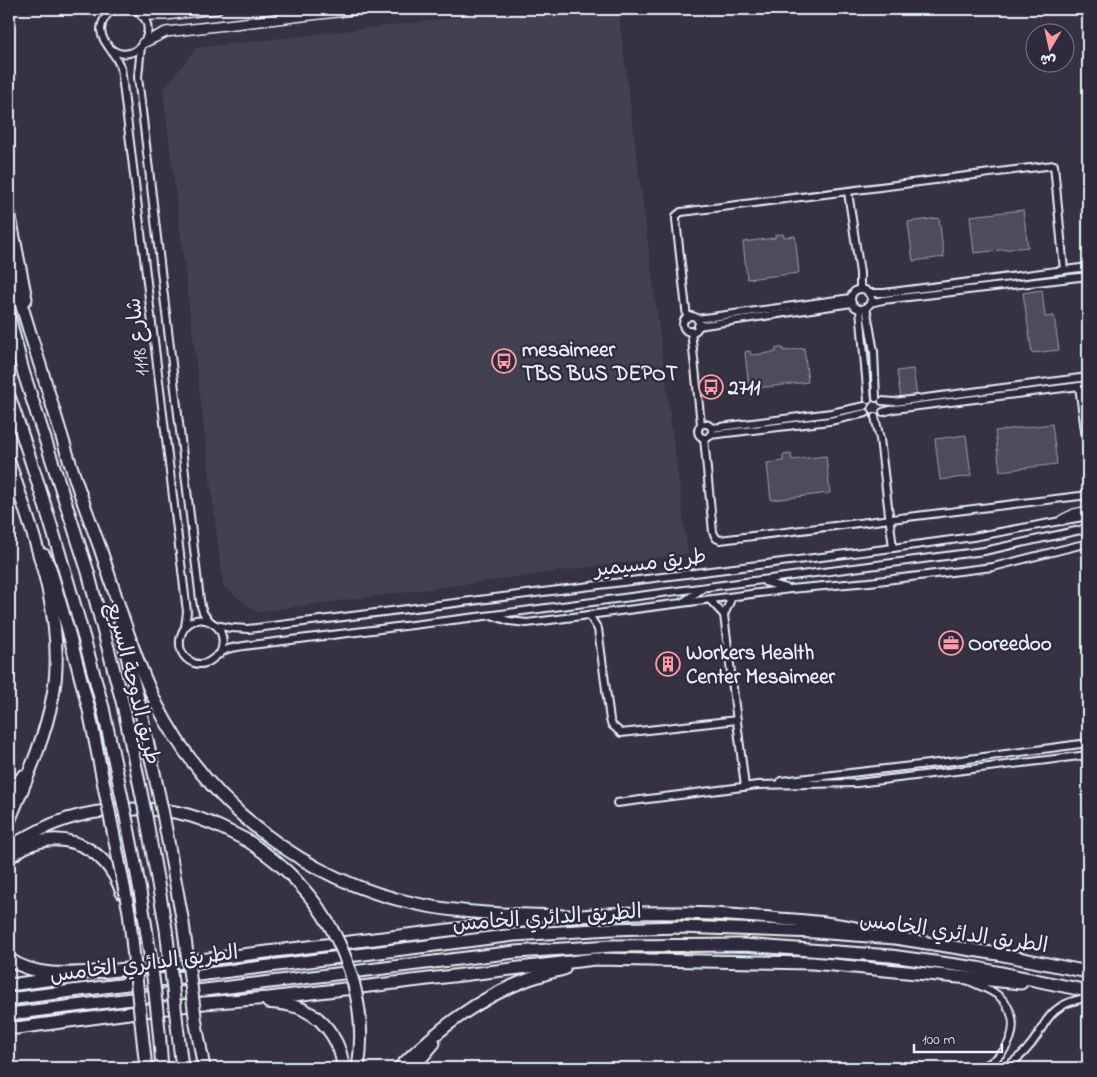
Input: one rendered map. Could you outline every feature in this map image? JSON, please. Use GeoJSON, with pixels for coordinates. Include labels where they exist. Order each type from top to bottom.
{"type":"FeatureCollection","features":[{"type":"Feature","properties":{"kind":"highway"},"geometry":{"type":"LineString","coordinates":[[9,212],[35,347]]}},
{"type":"Feature","properties":{"kind":"highway"},"geometry":{"type":"LineString","coordinates":[[9,261],[21,308],[82,498],[146,681],[167,723],[201,773],[222,797],[260,831],[308,864],[352,885],[390,898],[443,909],[497,914],[576,916]]}},
{"type":"Feature","properties":{"kind":"highway","name":"طريق الدوحة السريع"},"geometry":{"type":"LineString","coordinates":[[9,316],[26,380],[88,572],[123,705],[146,816],[166,929],[182,1068]]}},
{"type":"Feature","properties":{"kind":"highway","name":"طريق الدوحة السريع"},"geometry":{"type":"LineString","coordinates":[[9,396],[34,467],[68,576],[103,708],[140,886],[162,1068]]}},
{"type":"Feature","properties":{"kind":"highway"},"geometry":{"type":"LineString","coordinates":[[9,462],[33,533],[50,601],[55,630],[55,677],[48,716],[35,758],[9,820]]}},
{"type":"Feature","properties":{"kind":"highway"},"geometry":{"type":"LineString","coordinates":[[33,533],[50,568],[89,710],[129,912],[146,1068]]}},
{"type":"Feature","properties":{"kind":"highway"},"geometry":{"type":"LineString","coordinates":[[98,541],[140,704],[163,814],[204,1068]]}},
{"type":"Feature","properties":{"kind":"highway"},"geometry":{"type":"LineString","coordinates":[[9,795],[35,758]]}},
{"type":"Feature","properties":{"kind":"highway"},"geometry":{"type":"LineString","coordinates":[[9,847],[54,824],[74,817],[135,810],[170,811],[190,816],[212,823],[248,841],[270,856],[300,884],[333,930],[347,963],[358,1009],[360,1047],[358,1068]]}},
{"type":"Feature","properties":{"kind":"highway"},"geometry":{"type":"LineString","coordinates":[[9,858],[19,850],[44,841],[62,841],[81,845],[103,859],[118,882],[133,940]]}},
{"type":"Feature","properties":{"kind":"highway"},"geometry":{"type":"LineString","coordinates":[[9,985],[391,936],[576,916],[640,912],[736,914],[839,924],[895,938]]}},
{"type":"Feature","properties":{"kind":"highway","name":"الطريق الدائري الخامس"},"geometry":{"type":"LineString","coordinates":[[9,999],[514,935],[680,927],[815,932],[895,938],[998,954],[1088,972]]}},
{"type":"Feature","properties":{"kind":"highway","name":"الطريق الدائري الخامس"},"geometry":{"type":"LineString","coordinates":[[9,1014],[506,953],[612,946],[744,945],[891,956],[977,968],[1083,989]]}},
{"type":"Feature","properties":{"kind":"highway"},"geometry":{"type":"LineString","coordinates":[[9,959],[29,968],[52,973],[110,971]]}},
{"type":"Feature","properties":{"kind":"highway"},"geometry":{"type":"LineString","coordinates":[[9,1028],[595,959],[812,963],[1083,989]]}},
{"type":"Feature","properties":{"kind":"highway"},"geometry":{"type":"LineString","coordinates":[[399,1068],[442,1028],[507,987],[544,973],[594,964],[643,960]]}},
{"type":"Feature","properties":{"kind":"highway"},"geometry":{"type":"LineString","coordinates":[[204,1004],[266,1002],[292,1005],[306,1010],[321,1021],[335,1040],[341,1054],[343,1068]]}},
{"type":"Feature","properties":{"kind":"highway"},"geometry":{"type":"LineString","coordinates":[[413,1068],[445,1033],[478,1004]]}},
{"type":"Feature","properties":{"kind":"highway"},"geometry":{"type":"LineString","coordinates":[[196,1024],[194,1041],[196,1068]]}},
{"type":"Feature","properties":{"kind":"street"},"geometry":{"type":"LineString","coordinates":[[108,11],[115,9]]}},
{"type":"Feature","properties":{"kind":"street"},"geometry":{"type":"LineString","coordinates":[[138,11],[165,15],[217,9]]}},
{"type":"Feature","properties":{"kind":"street"},"geometry":{"type":"LineString","coordinates":[[108,46],[113,50],[126,53],[166,32],[362,9]]}},
{"type":"Feature","properties":{"kind":"street","name":"شارع 1118"},"geometry":{"type":"LineString","coordinates":[[108,11],[101,26],[103,40],[116,58],[120,68],[187,612],[185,627]]}},
{"type":"Feature","properties":{"kind":"street","name":"شارع 1118"},"geometry":{"type":"LineString","coordinates":[[138,11],[148,29],[142,45],[138,77],[198,590],[204,616],[213,623]]}},
{"type":"Feature","properties":{"kind":"street"},"geometry":{"type":"LineString","coordinates":[[851,301],[698,326],[696,330],[691,331],[684,327],[684,322],[687,318],[676,216],[681,212],[1054,165],[1064,270]]}},
{"type":"Feature","properties":{"kind":"street"},"geometry":{"type":"LineString","coordinates":[[848,192],[860,273],[860,289]]}},
{"type":"Feature","properties":{"kind":"street"},"geometry":{"type":"LineString","coordinates":[[860,289],[868,293],[884,293],[1088,267]]}},
{"type":"Feature","properties":{"kind":"street"},"geometry":{"type":"LineString","coordinates":[[687,318],[851,301],[865,306],[883,300],[1088,276]]}},
{"type":"Feature","properties":{"kind":"street"},"geometry":{"type":"LineString","coordinates":[[851,301],[855,291],[860,289]]}},
{"type":"Feature","properties":{"kind":"street"},"geometry":{"type":"LineString","coordinates":[[868,293],[870,296],[865,306],[866,406],[875,417],[881,448],[893,548]]}},
{"type":"Feature","properties":{"kind":"street"},"geometry":{"type":"LineString","coordinates":[[865,306],[874,352],[879,399],[884,406],[883,412]]}},
{"type":"Feature","properties":{"kind":"street"},"geometry":{"type":"LineString","coordinates":[[697,318],[698,326]]}},
{"type":"Feature","properties":{"kind":"street"},"geometry":{"type":"LineString","coordinates":[[691,331],[701,424],[697,432],[700,436],[830,421],[879,399],[894,402],[1088,377]]}},
{"type":"Feature","properties":{"kind":"street"},"geometry":{"type":"LineString","coordinates":[[875,417],[883,412],[894,409],[1088,385]]}},
{"type":"Feature","properties":{"kind":"street"},"geometry":{"type":"LineString","coordinates":[[1079,386],[1088,453]]}},
{"type":"Feature","properties":{"kind":"street"},"geometry":{"type":"LineString","coordinates":[[701,424],[707,424],[709,434],[713,532],[716,538],[720,540],[1088,495]]}},
{"type":"Feature","properties":{"kind":"street"},"geometry":{"type":"LineString","coordinates":[[1062,520],[1074,514],[1088,511]]}},
{"type":"Feature","properties":{"kind":"street","name":"طريق مسيمير"},"geometry":{"type":"LineString","coordinates":[[213,623],[231,628],[248,629],[893,548],[972,537],[1088,516]]}},
{"type":"Feature","properties":{"kind":"street","name":"طريق مسيمير"},"geometry":{"type":"LineString","coordinates":[[220,654],[227,649],[251,645],[984,551],[1086,530]]}},
{"type":"Feature","properties":{"kind":"street"},"geometry":{"type":"LineString","coordinates":[[493,615],[504,620],[521,623],[790,589],[869,582],[993,567],[1088,543]]}},
{"type":"Feature","properties":{"kind":"street"},"geometry":{"type":"LineString","coordinates":[[761,581],[790,589]]}},
{"type":"Feature","properties":{"kind":"street"},"geometry":{"type":"LineString","coordinates":[[682,603],[703,588]]}},
{"type":"Feature","properties":{"kind":"street"},"geometry":{"type":"LineString","coordinates":[[732,597],[724,615],[745,787]]}},
{"type":"Feature","properties":{"kind":"street"},"geometry":{"type":"LineString","coordinates":[[710,600],[724,615]]}},
{"type":"Feature","properties":{"kind":"street"},"geometry":{"type":"LineString","coordinates":[[598,629],[605,613]]}},
{"type":"Feature","properties":{"kind":"street"},"geometry":{"type":"LineString","coordinates":[[589,615],[598,629],[610,720],[612,725],[621,734],[737,720]]}},
{"type":"Feature","properties":{"kind":"street"},"geometry":{"type":"LineString","coordinates":[[197,620],[213,623],[220,630],[223,642],[220,654],[208,663],[201,664],[188,659],[180,647],[181,633],[185,627],[197,620]]}},
{"type":"Feature","properties":{"kind":"street"},"geometry":{"type":"LineString","coordinates":[[617,802],[1088,744]]}},
{"type":"Feature","properties":{"kind":"street"},"geometry":{"type":"LineString","coordinates":[[758,785],[857,783],[1088,754]]}},
{"type":"Feature","properties":{"kind":"street"},"geometry":{"type":"LineString","coordinates":[[964,978],[990,990],[1000,997],[1012,1016],[1012,1032],[1007,1048],[995,1061],[979,1068]]}},
{"type":"Feature","properties":{"kind":"street"},"geometry":{"type":"LineString","coordinates":[[1003,1068],[1025,1052],[1054,1011],[1065,1004],[1088,996]]}},
{"type":"Feature","properties":{"kind":"shaded area"},"geometry":{"type":"Polygon","coordinates":[[[531,9],[618,9],[688,554],[257,612],[223,586],[163,90],[196,48],[531,9]]]}},
{"type":"Feature","properties":{"kind":"shaded area"},"geometry":{"type":"Polygon","coordinates":[[[1023,210],[1028,247],[974,253],[970,216],[1023,210]]]}},
{"type":"Feature","properties":{"kind":"shaded area"},"geometry":{"type":"Polygon","coordinates":[[[939,218],[944,257],[913,261],[908,222],[939,218]]]}},
{"type":"Feature","properties":{"kind":"shaded area"},"geometry":{"type":"Polygon","coordinates":[[[783,234],[784,237],[795,236],[799,273],[747,279],[743,242],[775,238],[775,235],[783,234]]]}},
{"type":"Feature","properties":{"kind":"shaded area"},"geometry":{"type":"Polygon","coordinates":[[[1042,290],[1045,317],[1054,316],[1059,350],[1032,353],[1023,293],[1042,290]]]}},
{"type":"Feature","properties":{"kind":"shaded area"},"geometry":{"type":"Polygon","coordinates":[[[776,348],[783,348],[784,351],[804,348],[808,382],[749,389],[745,352],[750,351],[751,355],[776,352],[776,348]]]}},
{"type":"Feature","properties":{"kind":"shaded area"},"geometry":{"type":"Polygon","coordinates":[[[913,369],[917,397],[901,399],[897,371],[913,369]]]}},
{"type":"Feature","properties":{"kind":"shaded area"},"geometry":{"type":"Polygon","coordinates":[[[1052,424],[1057,464],[1000,471],[995,431],[1052,424]]]}},
{"type":"Feature","properties":{"kind":"shaded area"},"geometry":{"type":"Polygon","coordinates":[[[966,435],[971,476],[940,480],[935,439],[966,435]]]}},
{"type":"Feature","properties":{"kind":"shaded area"},"geometry":{"type":"Polygon","coordinates":[[[791,454],[792,460],[826,456],[830,493],[771,500],[767,463],[783,461],[783,455],[791,454]]]}},
{"type":"Feature","properties":{"kind":"place","name":"mesaimeer TBS BUS DEPOT"},"geometry":{"type":"Point","coordinates":[504,361]}},
{"type":"Feature","properties":{"kind":"place","name":"2711"},"geometry":{"type":"Point","coordinates":[711,387]}},
{"type":"Feature","properties":{"kind":"place","name":"Ooreedoo"},"geometry":{"type":"Point","coordinates":[951,643]}},
{"type":"Feature","properties":{"kind":"place","name":"Workers Health Center Mesaimeer"},"geometry":{"type":"Point","coordinates":[668,664]}}]}
